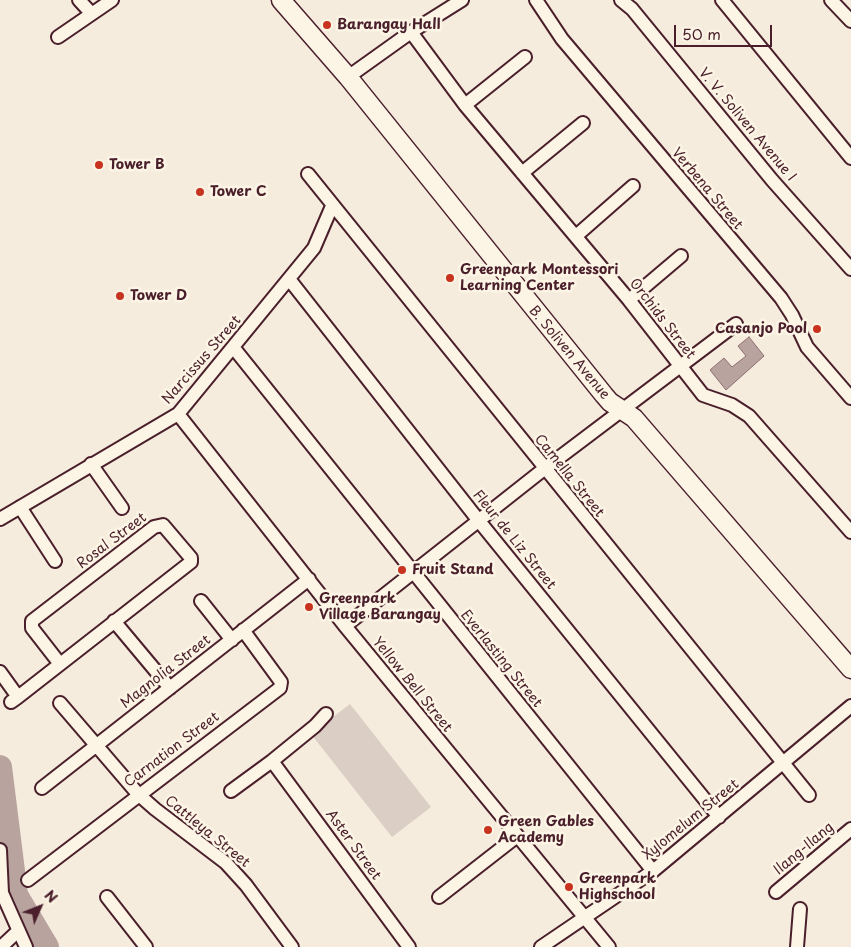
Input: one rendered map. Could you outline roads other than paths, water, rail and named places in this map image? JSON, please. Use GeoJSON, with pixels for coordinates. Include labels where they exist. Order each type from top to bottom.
{"type":"FeatureCollection","features":[{"type":"Feature","properties":{"kind":"street"},"geometry":{"type":"LineString","coordinates":[[79,0],[91,13]]}},
{"type":"Feature","properties":{"kind":"street"},"geometry":{"type":"LineString","coordinates":[[58,37],[112,0]]}},
{"type":"Feature","properties":{"kind":"street","name":"B. Soliven Avenue"},"geometry":{"type":"LineString","coordinates":[[281,0],[348,77],[545,325],[610,402],[634,418],[851,669]]}},
{"type":"Feature","properties":{"kind":"street"},"geometry":{"type":"LineString","coordinates":[[348,77],[411,32],[462,0]]}},
{"type":"Feature","properties":{"kind":"street","name":"Verbena Street"},"geometry":{"type":"LineString","coordinates":[[536,0],[562,39],[781,298],[792,315],[807,347],[851,398]]}},
{"type":"Feature","properties":{"kind":"street","name":"V. V. Soliven Avenue I"},"geometry":{"type":"LineString","coordinates":[[621,0],[632,9],[772,180],[851,269]]}},
{"type":"Feature","properties":{"kind":"street"},"geometry":{"type":"LineString","coordinates":[[722,0],[851,158]]}},
{"type":"Feature","properties":{"kind":"street"},"geometry":{"type":"LineString","coordinates":[[831,0],[850,19]]}},
{"type":"Feature","properties":{"kind":"street","name":"Orchids Street"},"geometry":{"type":"LineString","coordinates":[[411,32],[465,105],[629,300],[679,367],[703,395],[732,405],[749,416],[851,532]]}},
{"type":"Feature","properties":{"kind":"street"},"geometry":{"type":"LineString","coordinates":[[465,105],[526,57]]}},
{"type":"Feature","properties":{"kind":"street"},"geometry":{"type":"LineString","coordinates":[[522,173],[584,123]]}},
{"type":"Feature","properties":{"kind":"street","name":"Camella Street"},"geometry":{"type":"LineString","coordinates":[[308,174],[332,206],[391,275],[544,469],[809,795]]}},
{"type":"Feature","properties":{"kind":"street"},"geometry":{"type":"LineString","coordinates":[[576,236],[633,186]]}},
{"type":"Feature","properties":{"kind":"street","name":"Narcissus Street"},"geometry":{"type":"LineString","coordinates":[[0,519],[178,414],[314,248],[332,206]]}},
{"type":"Feature","properties":{"kind":"street"},"geometry":{"type":"LineString","coordinates":[[629,300],[681,256]]}},
{"type":"Feature","properties":{"kind":"street","name":"Fleur de Liz Street"},"geometry":{"type":"LineString","coordinates":[[289,279],[478,521],[718,818]]}},
{"type":"Feature","properties":{"kind":"street"},"geometry":{"type":"LineString","coordinates":[[346,626],[544,469],[736,324]]}},
{"type":"Feature","properties":{"kind":"street","name":"Everlasting Street"},"geometry":{"type":"LineString","coordinates":[[233,347],[653,871]]}},
{"type":"Feature","properties":{"kind":"street","name":"Yellow Bell Street"},"geometry":{"type":"LineString","coordinates":[[178,414],[516,837],[586,917],[609,947]]}},
{"type":"Feature","properties":{"kind":"street"},"geometry":{"type":"LineString","coordinates":[[91,464],[122,508]]}},
{"type":"Feature","properties":{"kind":"street","name":"Rosal Street"},"geometry":{"type":"LineString","coordinates":[[20,507],[55,561]]}},
{"type":"Feature","properties":{"kind":"street","name":"Rosal Street"},"geometry":{"type":"LineString","coordinates":[[0,672],[15,699],[60,664],[114,621],[191,562],[191,558],[166,527],[157,525],[34,619],[31,626],[60,664]]}},
{"type":"Feature","properties":{"kind":"street","name":"Magnolia Street"},"geometry":{"type":"LineString","coordinates":[[42,788],[309,579]]}},
{"type":"Feature","properties":{"kind":"street"},"geometry":{"type":"LineString","coordinates":[[201,601],[232,640]]}},
{"type":"Feature","properties":{"kind":"street"},"geometry":{"type":"LineString","coordinates":[[114,621],[170,688]]}},
{"type":"Feature","properties":{"kind":"street","name":"Carnation Street"},"geometry":{"type":"LineString","coordinates":[[28,880],[138,794],[280,688],[281,682],[243,630]]}},
{"type":"Feature","properties":{"kind":"street","name":"Cattleya Street"},"geometry":{"type":"LineString","coordinates":[[60,703],[138,794],[226,863],[246,884],[292,947]]}},
{"type":"Feature","properties":{"kind":"street","name":"Xylomelum Street"},"geometry":{"type":"LineString","coordinates":[[541,947],[653,871],[851,706]]}},
{"type":"Feature","properties":{"kind":"street"},"geometry":{"type":"LineString","coordinates":[[231,791],[272,761],[315,726],[326,714]]}},
{"type":"Feature","properties":{"kind":"street","name":"Aster Street"},"geometry":{"type":"LineString","coordinates":[[272,761],[409,947]]}},
{"type":"Feature","properties":{"kind":"street","name":"Ilang-Ilang"},"geometry":{"type":"LineString","coordinates":[[776,892],[851,829]]}},
{"type":"Feature","properties":{"kind":"street"},"geometry":{"type":"LineString","coordinates":[[439,898],[516,837]]}},
{"type":"Feature","properties":{"kind":"street"},"geometry":{"type":"LineString","coordinates":[[0,850],[2,893],[26,947]]}},
{"type":"Feature","properties":{"kind":"street"},"geometry":{"type":"LineString","coordinates":[[107,897],[146,947]]}},
{"type":"Feature","properties":{"kind":"street"},"geometry":{"type":"LineString","coordinates":[[797,947],[800,909]]}},
{"type":"Feature","properties":{"kind":"street"},"geometry":{"type":"LineString","coordinates":[[1,947],[18,931]]}},
{"type":"Feature","properties":{"kind":"waterway"},"geometry":{"type":"LineString","coordinates":[[0,767],[16,895],[47,947]]}},
{"type":"Feature","properties":{"kind":"place","name":"Barangay Hall"},"geometry":{"type":"Point","coordinates":[327,25]}},
{"type":"Feature","properties":{"kind":"place","name":"Tower B"},"geometry":{"type":"Point","coordinates":[99,165]}},
{"type":"Feature","properties":{"kind":"place","name":"Tower C"},"geometry":{"type":"Point","coordinates":[200,192]}},
{"type":"Feature","properties":{"kind":"place","name":"Greenpark Montessori Learning Center"},"geometry":{"type":"Point","coordinates":[450,278]}},
{"type":"Feature","properties":{"kind":"place","name":"Tower D"},"geometry":{"type":"Point","coordinates":[120,296]}},
{"type":"Feature","properties":{"kind":"place","name":"Casanjo Pool"},"geometry":{"type":"Point","coordinates":[817,329]}},
{"type":"Feature","properties":{"kind":"place","name":"Fruit Stand"},"geometry":{"type":"Point","coordinates":[402,570]}},
{"type":"Feature","properties":{"kind":"place","name":"Greenpark Village Barangay"},"geometry":{"type":"Point","coordinates":[309,607]}},
{"type":"Feature","properties":{"kind":"place","name":"Green Gables Academy"},"geometry":{"type":"Point","coordinates":[488,830]}},
{"type":"Feature","properties":{"kind":"place","name":"Greenpark Highschool"},"geometry":{"type":"Point","coordinates":[569,887]}}]}
